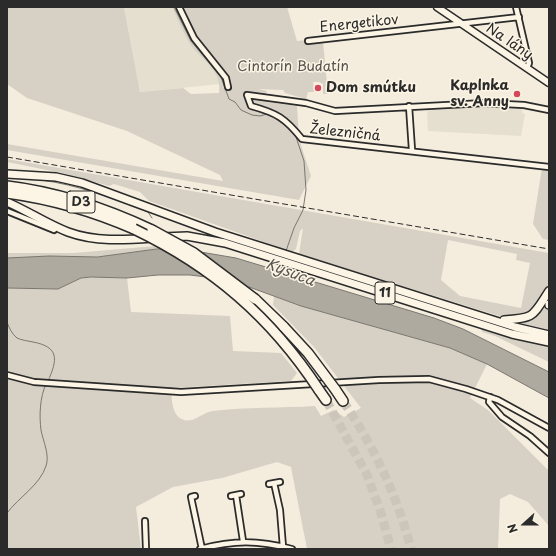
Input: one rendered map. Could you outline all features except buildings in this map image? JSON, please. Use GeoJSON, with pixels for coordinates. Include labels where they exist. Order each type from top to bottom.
{"type":"FeatureCollection","features":[{"type":"Feature","properties":{"kind":"highway","name":"D3"},"geometry":{"type":"LineString","coordinates":[[7,186],[33,189],[79,201],[130,219],[194,253],[250,295],[304,348],[343,401]]}},
{"type":"Feature","properties":{"kind":"highway","name":"D3"},"geometry":{"type":"LineString","coordinates":[[7,193],[64,204],[114,220],[134,229],[189,259],[239,296],[276,333],[299,360],[326,400]]}},
{"type":"Feature","properties":{"kind":"main road","name":"11"},"geometry":{"type":"LineString","coordinates":[[7,174],[56,177],[103,190],[284,258],[540,341],[549,342]]}},
{"type":"Feature","properties":{"kind":"main road"},"geometry":{"type":"LineString","coordinates":[[7,202],[67,232]]}},
{"type":"Feature","properties":{"kind":"main road","name":"11"},"geometry":{"type":"LineString","coordinates":[[67,232],[86,237],[110,240],[175,236],[204,238],[284,258],[549,335]]}},
{"type":"Feature","properties":{"kind":"main road"},"geometry":{"type":"LineString","coordinates":[[498,321],[518,320],[527,317],[539,307],[549,291]]}},
{"type":"Feature","properties":{"kind":"main road"},"geometry":{"type":"LineString","coordinates":[[540,341],[549,345]]}},
{"type":"Feature","properties":{"kind":"street"},"geometry":{"type":"LineString","coordinates":[[179,7],[194,38],[226,78],[228,87]]}},
{"type":"Feature","properties":{"kind":"street","name":"Na lány"},"geometry":{"type":"LineString","coordinates":[[437,7],[549,83]]}},
{"type":"Feature","properties":{"kind":"street"},"geometry":{"type":"LineString","coordinates":[[516,7],[529,63],[527,68]]}},
{"type":"Feature","properties":{"kind":"street","name":"Energetikov"},"geometry":{"type":"LineString","coordinates":[[308,41],[518,17]]}},
{"type":"Feature","properties":{"kind":"street","name":"Železničná"},"geometry":{"type":"LineString","coordinates":[[409,106],[335,111],[306,103],[246,95],[251,106],[271,111],[288,122],[302,139],[412,150],[549,167]]}},
{"type":"Feature","properties":{"kind":"street"},"geometry":{"type":"LineString","coordinates":[[412,150],[409,106],[486,103],[524,105],[549,110]]}},
{"type":"Feature","properties":{"kind":"street"},"geometry":{"type":"LineString","coordinates":[[7,211],[57,231],[67,232]]}},
{"type":"Feature","properties":{"kind":"street"},"geometry":{"type":"LineString","coordinates":[[7,375],[34,382],[181,392],[402,379],[429,379],[459,386],[490,397],[549,428]]}},
{"type":"Feature","properties":{"kind":"street"},"geometry":{"type":"LineString","coordinates":[[490,397],[491,406],[549,453]]}},
{"type":"Feature","properties":{"kind":"street"},"geometry":{"type":"LineString","coordinates":[[275,483],[284,547]]}},
{"type":"Feature","properties":{"kind":"street"},"geometry":{"type":"LineString","coordinates":[[236,495],[243,541]]}},
{"type":"Feature","properties":{"kind":"street"},"geometry":{"type":"LineString","coordinates":[[195,496],[190,497],[201,549],[243,541],[261,542],[292,549]]}},
{"type":"Feature","properties":{"kind":"street"},"geometry":{"type":"LineString","coordinates":[[145,521],[146,549]]}},
{"type":"Feature","properties":{"kind":"shaded area"},"geometry":{"type":"Polygon","coordinates":[[[124,7],[172,7],[189,42],[212,66],[221,84],[140,92],[124,7]]]}},
{"type":"Feature","properties":{"kind":"shaded area"},"geometry":{"type":"Polygon","coordinates":[[[481,105],[523,107],[522,113],[525,114],[521,136],[428,131],[427,108],[481,105]]]}},
{"type":"Feature","properties":{"kind":"shaded area"},"geometry":{"type":"Polygon","coordinates":[[[157,249],[183,249],[236,258],[434,318],[463,329],[549,372],[549,398],[487,364],[450,348],[301,306],[230,280],[190,275],[158,275],[127,278],[91,277],[81,278],[58,289],[7,288],[7,258],[49,256],[97,257],[157,249]]]}},
{"type":"Feature","properties":{"kind":"green space","name":"Cintorín Budatín"},"geometry":{"type":"Polygon","coordinates":[[[7,7],[124,7],[140,92],[183,88],[191,94],[219,93],[219,85],[214,71],[188,41],[172,7],[287,7],[297,41],[306,40],[308,44],[323,42],[328,94],[323,94],[323,84],[319,82],[313,82],[314,92],[308,92],[306,99],[285,93],[283,90],[258,89],[267,91],[264,98],[268,102],[297,106],[299,139],[311,176],[299,200],[7,150],[7,144],[223,181],[220,175],[127,131],[27,98],[7,84],[7,7]]]}},
{"type":"Feature","properties":{"kind":"green space"},"geometry":{"type":"Polygon","coordinates":[[[7,159],[549,253],[549,287],[529,314],[509,319],[299,254],[303,228],[300,231],[296,249],[292,252],[149,201],[140,192],[114,184],[109,186],[62,173],[7,162],[7,159]],[[448,240],[441,280],[460,296],[521,308],[530,263],[516,260],[517,254],[448,240]]]}},
{"type":"Feature","properties":{"kind":"green space"},"geometry":{"type":"Polygon","coordinates":[[[542,168],[549,169],[549,240],[543,239],[533,224],[542,168]]]}},
{"type":"Feature","properties":{"kind":"green space"},"geometry":{"type":"Polygon","coordinates":[[[155,246],[161,249],[97,257],[7,258],[7,253],[74,253],[155,246]]]}},
{"type":"Feature","properties":{"kind":"green space"},"geometry":{"type":"Polygon","coordinates":[[[81,278],[127,278],[131,312],[230,316],[233,351],[281,353],[297,373],[291,381],[171,388],[174,411],[180,418],[188,421],[213,411],[251,408],[315,406],[321,416],[334,410],[344,417],[361,408],[314,347],[273,305],[274,296],[301,306],[450,348],[487,364],[470,398],[488,410],[549,471],[549,526],[528,502],[510,494],[500,499],[498,549],[307,549],[291,467],[277,462],[222,478],[173,487],[136,507],[141,549],[7,549],[7,288],[58,289],[81,278]]]}},
{"type":"Feature","properties":{"kind":"green space"},"geometry":{"type":"Polygon","coordinates":[[[548,298],[549,331],[518,323],[523,322],[548,298]]]}},
{"type":"Feature","properties":{"kind":"green space"},"geometry":{"type":"Polygon","coordinates":[[[481,327],[549,347],[549,362],[495,336],[482,332],[481,327]]]}},
{"type":"Feature","properties":{"kind":"waterway"},"geometry":{"type":"LineString","coordinates":[[174,7],[191,41],[221,77],[229,99],[235,102],[241,110],[252,115],[260,116],[267,114],[273,117],[286,126],[296,137],[304,161],[306,190],[303,210],[294,228],[286,251]]}},
{"type":"Feature","properties":{"kind":"waterway"},"geometry":{"type":"LineString","coordinates":[[41,180],[68,185],[109,197],[148,212],[152,218]]}},
{"type":"Feature","properties":{"kind":"waterway","name":"Kysuca"},"geometry":{"type":"LineString","coordinates":[[280,272],[283,263]]}},
{"type":"Feature","properties":{"kind":"waterway"},"geometry":{"type":"LineString","coordinates":[[7,322],[11,331],[17,338],[42,344],[52,351],[55,360],[48,381]]}},
{"type":"Feature","properties":{"kind":"waterway"},"geometry":{"type":"LineString","coordinates":[[7,513],[39,479],[46,466],[47,453],[41,430],[40,418],[41,400],[46,384]]}},
{"type":"Feature","properties":{"kind":"tunnel"},"geometry":{"type":"LineString","coordinates":[[326,400],[367,475],[380,510],[391,549]]}},
{"type":"Feature","properties":{"kind":"tunnel"},"geometry":{"type":"LineString","coordinates":[[343,401],[365,436],[392,491],[411,549]]}},
{"type":"Feature","properties":{"kind":"railway"},"geometry":{"type":"LineString","coordinates":[[7,157],[549,249]]}},
{"type":"Feature","properties":{"kind":"place","name":"Dom smútku"},"geometry":{"type":"Point","coordinates":[318,88]}},
{"type":"Feature","properties":{"kind":"place","name":"Kaplnka sv. Anny"},"geometry":{"type":"Point","coordinates":[517,94]}}]}
